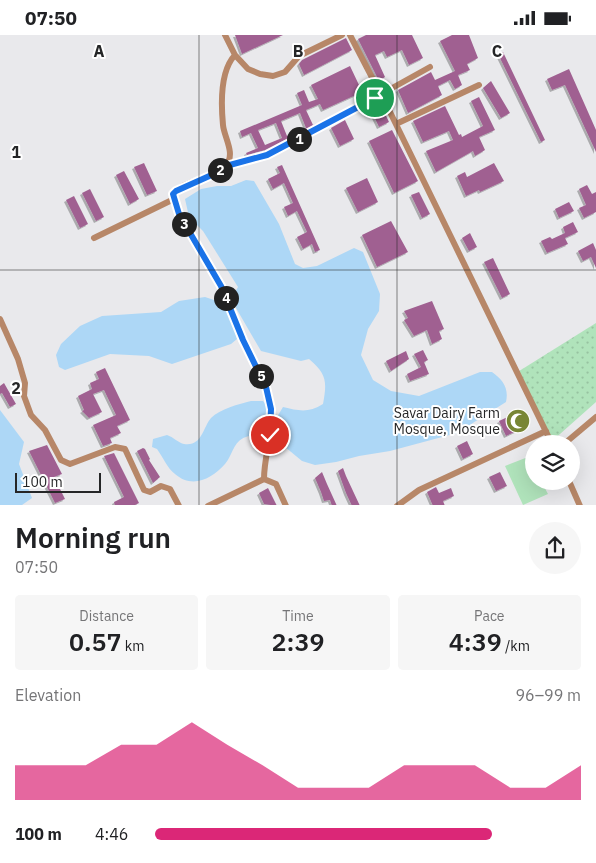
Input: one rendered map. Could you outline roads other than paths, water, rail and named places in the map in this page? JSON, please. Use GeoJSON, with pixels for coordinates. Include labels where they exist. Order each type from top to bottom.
{"type":"FeatureCollection","features":[{"type":"Feature","properties":{"kind":"street"},"geometry":{"type":"LineString","coordinates":[[225,35],[235,55],[248,69],[260,74],[281,75],[299,56],[342,35]]}},
{"type":"Feature","properties":{"kind":"street"},"geometry":{"type":"LineString","coordinates":[[351,35],[548,435]]}},
{"type":"Feature","properties":{"kind":"street"},"geometry":{"type":"LineString","coordinates":[[226,166],[230,158],[223,126],[225,74],[229,61],[235,55]]}},
{"type":"Feature","properties":{"kind":"street"},"geometry":{"type":"LineString","coordinates":[[264,479],[264,459],[270,435],[271,409],[266,387],[243,340],[221,286],[179,214],[173,194],[216,173],[226,166],[267,155],[430,67]]}},
{"type":"Feature","properties":{"kind":"street"},"geometry":{"type":"LineString","coordinates":[[396,125],[480,85]]}},
{"type":"Feature","properties":{"kind":"street"},"geometry":{"type":"LineString","coordinates":[[94,238],[174,199]]}},
{"type":"Feature","properties":{"kind":"street"},"geometry":{"type":"LineString","coordinates":[[0,319],[18,359],[25,383],[24,396],[31,415],[45,430],[61,460],[70,464],[115,447],[125,449],[144,489],[150,492],[162,487],[170,489],[179,505]]}},
{"type":"Feature","properties":{"kind":"street"},"geometry":{"type":"LineString","coordinates":[[575,435],[596,417]]}},
{"type":"Feature","properties":{"kind":"street"},"geometry":{"type":"LineString","coordinates":[[397,505],[419,491],[546,431]]}},
{"type":"Feature","properties":{"kind":"street"},"geometry":{"type":"LineString","coordinates":[[208,505],[264,479],[276,484],[286,505]]}},
{"type":"Feature","properties":{"kind":"street"},"geometry":{"type":"LineString","coordinates":[[573,490],[580,505]]}},
{"type":"Feature","properties":{"kind":"water"},"geometry":{"type":"Polygon","coordinates":[[[246,180],[254,181],[279,224],[295,264],[303,268],[317,266],[354,248],[363,252],[380,294],[379,311],[368,329],[361,355],[373,380],[391,391],[419,396],[480,372],[492,372],[506,388],[506,402],[457,433],[390,451],[336,462],[315,465],[302,461],[279,442],[277,417],[283,407],[304,410],[313,409],[323,404],[324,379],[319,369],[309,359],[301,361],[261,351],[236,308],[234,294],[238,287],[203,231],[189,217],[185,199],[201,189],[231,186],[246,180]]]}},
{"type":"Feature","properties":{"kind":"water"},"geometry":{"type":"Polygon","coordinates":[[[205,297],[223,303],[231,318],[237,339],[231,344],[172,364],[149,356],[110,354],[65,370],[59,367],[56,355],[61,344],[80,326],[102,316],[161,312],[179,301],[205,297]]]}},
{"type":"Feature","properties":{"kind":"water"},"geometry":{"type":"Polygon","coordinates":[[[251,401],[263,401],[268,407],[265,434],[262,437],[249,436],[238,442],[225,464],[208,478],[188,481],[181,478],[170,469],[157,449],[152,447],[153,439],[167,435],[184,444],[195,442],[201,436],[211,418],[219,412],[251,401]]]}},
{"type":"Feature","properties":{"kind":"water"},"geometry":{"type":"Polygon","coordinates":[[[0,410],[24,442],[19,464],[32,498],[22,505],[0,505],[0,410]]]}},
{"type":"Feature","properties":{"kind":"place","name":"Savar Dairy Farm Mosque, Mosque"},"geometry":{"type":"Point","coordinates":[518,421]}}]}
